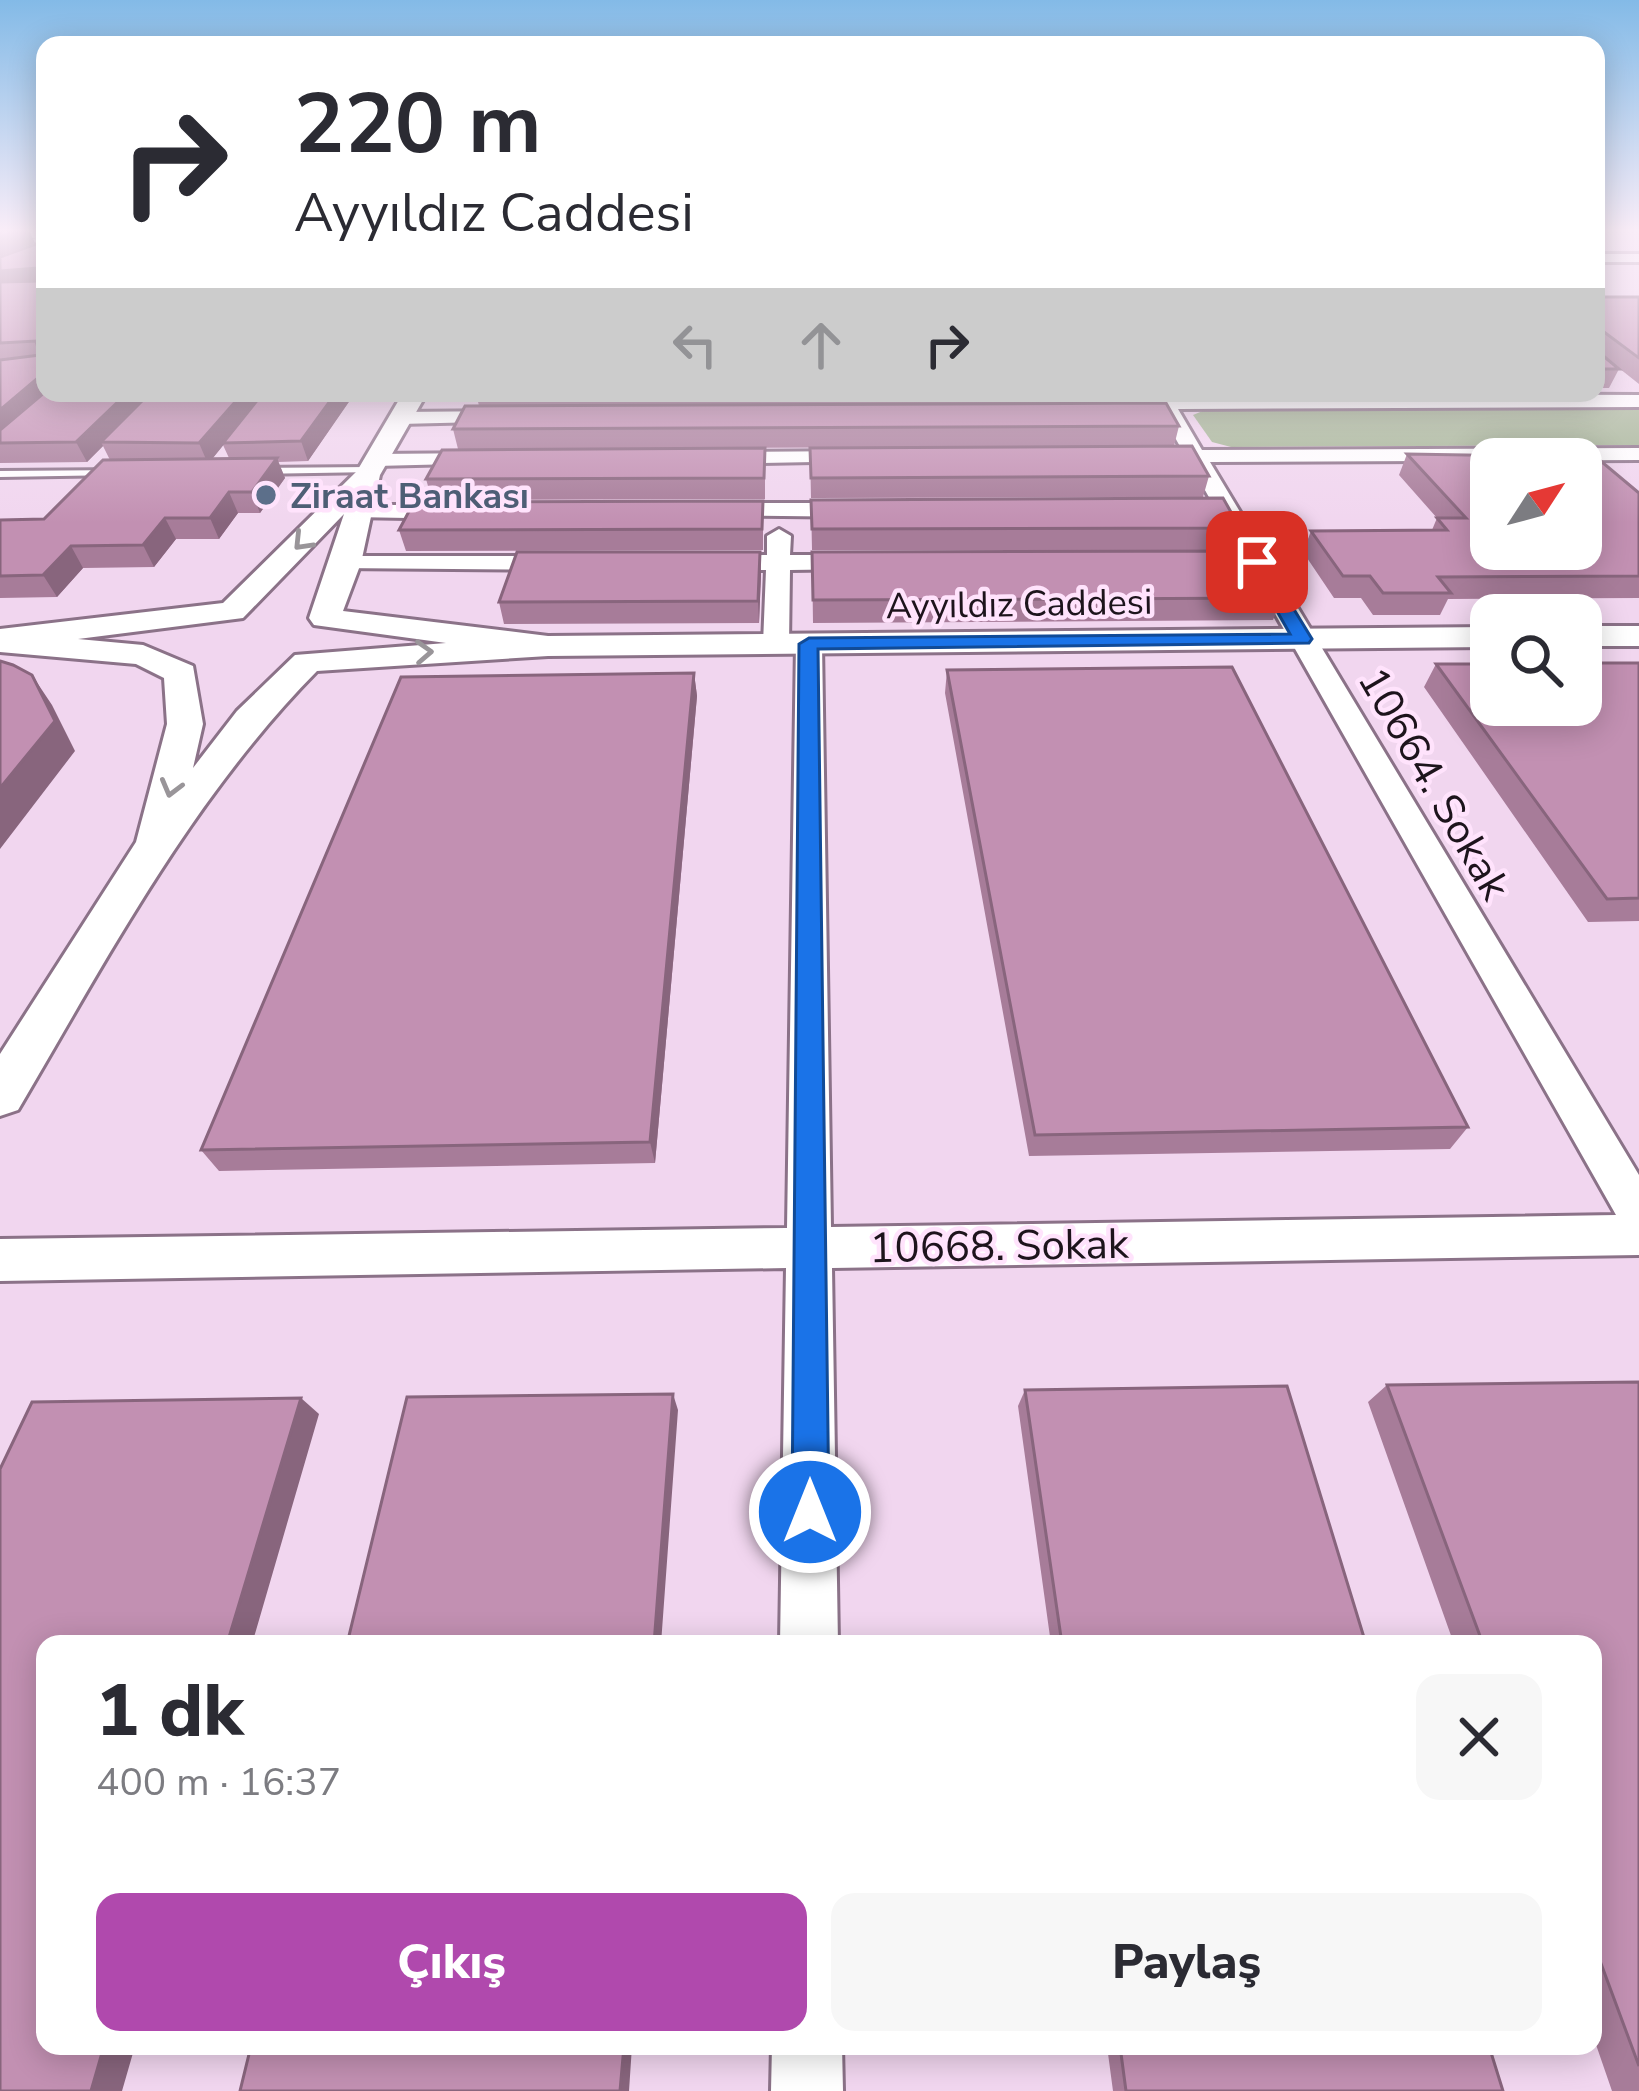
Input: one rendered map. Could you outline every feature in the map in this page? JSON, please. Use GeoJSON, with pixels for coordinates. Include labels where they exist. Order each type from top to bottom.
{"type":"FeatureCollection","features":[{"type":"Feature","properties":{"kind":"street"},"geometry":{"type":"LineString","coordinates":[[1610,375],[1639,399]]}},
{"type":"Feature","properties":{"kind":"street"},"geometry":{"type":"LineString","coordinates":[[1605,399],[1639,399]]}},
{"type":"Feature","properties":{"kind":"street"},"geometry":{"type":"LineString","coordinates":[[212,680],[173,664],[180,640],[232,611],[371,468],[410,402]]}},
{"type":"Feature","properties":{"kind":"street"},"geometry":{"type":"LineString","coordinates":[[1160,405],[1400,402]]}},
{"type":"Feature","properties":{"kind":"street","name":"10664. Sokak"},"geometry":{"type":"LineString","coordinates":[[1160,405],[1195,455],[1214,508],[1245,562],[1302,639],[1639,1215]]}},
{"type":"Feature","properties":{"kind":"street"},"geometry":{"type":"LineString","coordinates":[[400,418],[544,417]]}},
{"type":"Feature","properties":{"kind":"street"},"geometry":{"type":"LineString","coordinates":[[1126,456],[1639,454]]}},
{"type":"Feature","properties":{"kind":"street"},"geometry":{"type":"LineString","coordinates":[[686,458],[781,474],[897,509]]}},
{"type":"Feature","properties":{"kind":"street"},"geometry":{"type":"LineString","coordinates":[[687,511],[781,474],[873,458]]}},
{"type":"Feature","properties":{"kind":"street"},"geometry":{"type":"LineString","coordinates":[[371,468],[519,459]]}},
{"type":"Feature","properties":{"kind":"street"},"geometry":{"type":"LineString","coordinates":[[0,1096],[156,842],[250,719],[329,639],[299,610],[346,563],[371,468]]}},
{"type":"Feature","properties":{"kind":"street"},"geometry":{"type":"LineString","coordinates":[[781,474],[779,562],[793,644],[812,1247],[809,1635]]}},
{"type":"Feature","properties":{"kind":"street"},"geometry":{"type":"LineString","coordinates":[[361,512],[477,512]]}},
{"type":"Feature","properties":{"kind":"street"},"geometry":{"type":"LineString","coordinates":[[688,563],[898,562]]}},
{"type":"Feature","properties":{"kind":"street"},"geometry":{"type":"LineString","coordinates":[[346,563],[596,563]]}},
{"type":"Feature","properties":{"kind":"street","name":"Ayyıldız Caddesi"},"geometry":{"type":"LineString","coordinates":[[232,611],[299,610],[548,646]]}},
{"type":"Feature","properties":{"kind":"street"},"geometry":{"type":"LineString","coordinates":[[0,640],[232,611]]}},
{"type":"Feature","properties":{"kind":"street"},"geometry":{"type":"LineString","coordinates":[[1602,636],[1639,636]]}},
{"type":"Feature","properties":{"kind":"street","name":"Ayyıldız Caddesi"},"geometry":{"type":"LineString","coordinates":[[212,680],[307,662],[548,646],[1470,637]]}},
{"type":"Feature","properties":{"kind":"street"},"geometry":{"type":"LineString","coordinates":[[0,640],[143,655],[212,680]]}},
{"type":"Feature","properties":{"kind":"street"},"geometry":{"type":"LineString","coordinates":[[156,842],[185,724],[212,680]]}},
{"type":"Feature","properties":{"kind":"street","name":"10668. Sokak"},"geometry":{"type":"LineString","coordinates":[[0,1260],[1639,1235]]}},
{"type":"Feature","properties":{"kind":"street"},"geometry":{"type":"LineString","coordinates":[[806,2091],[807,2055]]}},
{"type":"Feature","properties":{"kind":"lane"},"geometry":{"type":"LineString","coordinates":[[89,472],[104,457]]}},
{"type":"Feature","properties":{"kind":"lane"},"geometry":{"type":"LineString","coordinates":[[237,471],[371,468]]}},
{"type":"Feature","properties":{"kind":"lane"},"geometry":{"type":"LineString","coordinates":[[0,473],[131,472]]}},
{"type":"Feature","properties":{"kind":"green space"},"geometry":{"type":"Polygon","coordinates":[[[1639,409],[1639,445],[1602,445],[1602,438],[1470,438],[1470,446],[1231,447],[1212,442],[1193,415],[1205,410],[1639,409]]]}},
{"type":"Feature","properties":{"kind":"building"},"geometry":{"type":"Polygon","coordinates":[[[0,328],[36,328],[36,341],[0,343],[0,328]]]}},
{"type":"Feature","properties":{"kind":"building"},"geometry":{"type":"Polygon","coordinates":[[[1605,328],[1639,328],[1639,358],[1605,333],[1605,328]]]}},
{"type":"Feature","properties":{"kind":"building"},"geometry":{"type":"Polygon","coordinates":[[[36,356],[36,380],[0,410],[0,360],[36,356]]]}},
{"type":"Feature","properties":{"kind":"building"},"geometry":{"type":"Polygon","coordinates":[[[36,400],[118,402],[76,442],[0,443],[0,430],[36,400]]]}},
{"type":"Feature","properties":{"kind":"building"},"geometry":{"type":"Polygon","coordinates":[[[141,402],[235,402],[199,443],[101,442],[141,402]]]}},
{"type":"Feature","properties":{"kind":"building"},"geometry":{"type":"Polygon","coordinates":[[[256,402],[329,402],[301,441],[223,443],[256,402]]]}},
{"type":"Feature","properties":{"kind":"building"},"geometry":{"type":"Polygon","coordinates":[[[1166,403],[1179,426],[453,429],[465,406],[1166,403]]]}},
{"type":"Feature","properties":{"kind":"building"},"geometry":{"type":"Polygon","coordinates":[[[1192,446],[1209,476],[811,478],[810,448],[1192,446]]]}},
{"type":"Feature","properties":{"kind":"building"},"geometry":{"type":"Polygon","coordinates":[[[765,448],[764,478],[426,479],[442,450],[765,448]]]}},
{"type":"Feature","properties":{"kind":"building"},"geometry":{"type":"Polygon","coordinates":[[[1407,454],[1470,455],[1470,570],[1602,570],[1602,462],[1639,493],[1639,576],[1438,577],[1451,593],[1383,593],[1370,576],[1343,576],[1311,531],[1447,530],[1437,518],[1466,518],[1407,454]]]}},
{"type":"Feature","properties":{"kind":"building"},"geometry":{"type":"Polygon","coordinates":[[[277,458],[252,492],[229,492],[210,518],[165,518],[143,545],[71,546],[43,575],[0,576],[0,520],[44,519],[103,460],[277,458]]]}},
{"type":"Feature","properties":{"kind":"building"},"geometry":{"type":"Polygon","coordinates":[[[1223,498],[1240,528],[812,529],[811,500],[1223,498]]]}},
{"type":"Feature","properties":{"kind":"building"},"geometry":{"type":"Polygon","coordinates":[[[763,501],[762,529],[399,530],[414,502],[763,501]]]}},
{"type":"Feature","properties":{"kind":"building"},"geometry":{"type":"Polygon","coordinates":[[[1253,551],[1282,598],[813,600],[812,552],[1253,551]]]}},
{"type":"Feature","properties":{"kind":"building"},"geometry":{"type":"Polygon","coordinates":[[[517,552],[760,552],[758,601],[499,602],[517,552]]]}},
{"type":"Feature","properties":{"kind":"building"},"geometry":{"type":"Polygon","coordinates":[[[0,661],[32,675],[55,721],[0,788],[0,661]]]}},
{"type":"Feature","properties":{"kind":"building"},"geometry":{"type":"Polygon","coordinates":[[[1602,663],[1639,663],[1639,898],[1607,899],[1481,726],[1602,726],[1602,663]]]}},
{"type":"Feature","properties":{"kind":"building"},"geometry":{"type":"Polygon","coordinates":[[[1436,664],[1470,664],[1470,711],[1436,664]]]}},
{"type":"Feature","properties":{"kind":"building"},"geometry":{"type":"Polygon","coordinates":[[[1232,667],[1468,1127],[1035,1135],[947,670],[1232,667]]]}},
{"type":"Feature","properties":{"kind":"building"},"geometry":{"type":"Polygon","coordinates":[[[694,673],[650,1142],[201,1150],[401,677],[694,673]]]}},
{"type":"Feature","properties":{"kind":"building"},"geometry":{"type":"Polygon","coordinates":[[[1639,1382],[1639,2066],[1602,1966],[1602,1635],[1480,1635],[1387,1385],[1639,1382]]]}},
{"type":"Feature","properties":{"kind":"building"},"geometry":{"type":"Polygon","coordinates":[[[1287,1386],[1363,1635],[1061,1635],[1025,1390],[1287,1386]]]}},
{"type":"Feature","properties":{"kind":"building"},"geometry":{"type":"Polygon","coordinates":[[[673,1394],[655,1635],[349,1635],[407,1397],[673,1394]]]}},
{"type":"Feature","properties":{"kind":"building"},"geometry":{"type":"Polygon","coordinates":[[[301,1398],[230,1635],[36,1635],[36,2055],[101,2055],[91,2091],[0,2091],[0,1469],[32,1402],[301,1398]]]}},
{"type":"Feature","properties":{"kind":"building"},"geometry":{"type":"Polygon","coordinates":[[[249,2055],[623,2055],[620,2091],[240,2091],[249,2055]]]}},
{"type":"Feature","properties":{"kind":"building"},"geometry":{"type":"Polygon","coordinates":[[[1121,2055],[1492,2055],[1503,2091],[1126,2091],[1121,2055]]]}},
{"type":"Feature","properties":{"kind":"place","name":"Ziraat Bankası"},"geometry":{"type":"Point","coordinates":[266,495]}},
{"type":"Feature","properties":{"kind":"route"},"geometry":{"type":"LineString","coordinates":[[810,1512],[809,644],[1302,639],[1257,562]]}}]}
